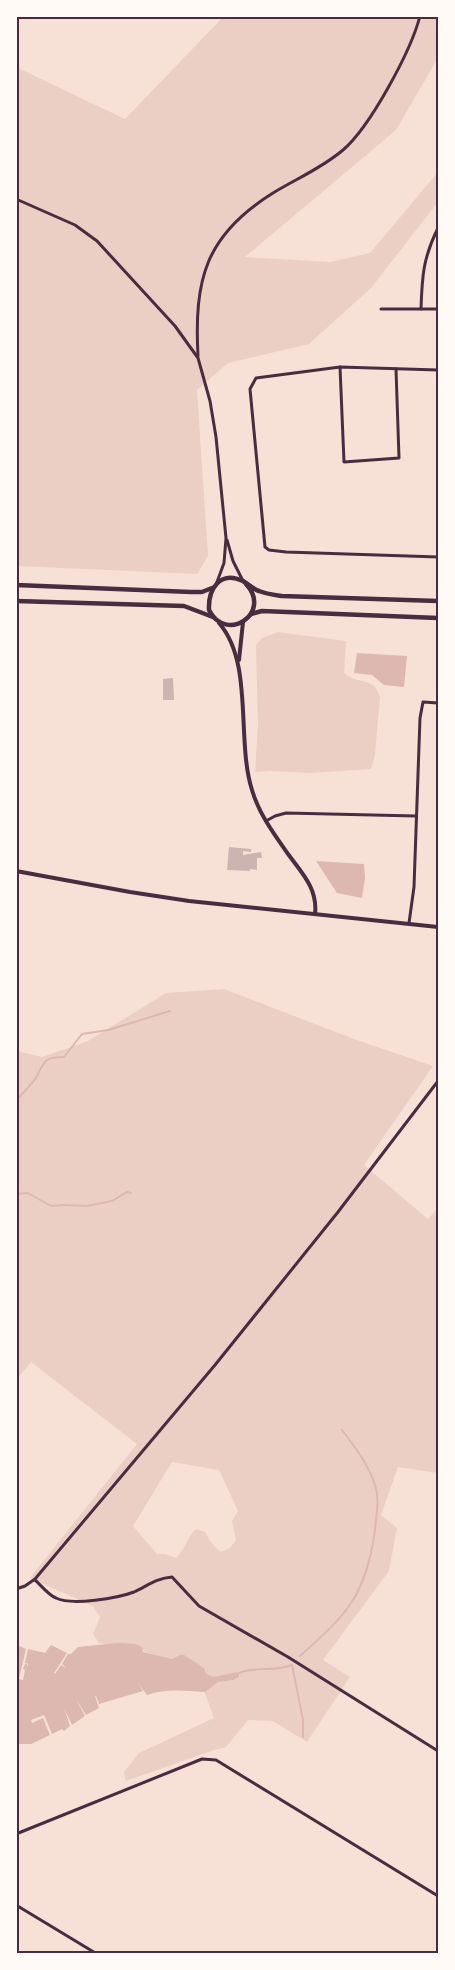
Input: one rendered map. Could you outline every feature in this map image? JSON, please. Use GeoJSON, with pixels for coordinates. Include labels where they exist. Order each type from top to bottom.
{"type":"FeatureCollection","features":[{"type":"Feature","properties":{"kind":"main road"},"geometry":{"type":"LineString","coordinates":[[217,620],[209,610],[208,602],[212,588],[217,582],[235,578],[258,591],[282,596],[438,601]]}},
{"type":"Feature","properties":{"kind":"main road"},"geometry":{"type":"LineString","coordinates":[[16,601],[184,606],[233,625],[243,622],[251,614],[255,605],[254,595],[245,582]]}},
{"type":"Feature","properties":{"kind":"main road"},"geometry":{"type":"LineString","coordinates":[[16,585],[191,592],[202,592],[212,588]]}},
{"type":"Feature","properties":{"kind":"main road"},"geometry":{"type":"LineString","coordinates":[[251,614],[262,611],[438,618]]}},
{"type":"Feature","properties":{"kind":"street"},"geometry":{"type":"LineString","coordinates":[[217,582],[224,563],[226,538],[216,437],[210,401],[198,358],[200,287],[203,273],[215,247],[236,221],[255,204],[329,160],[349,145],[367,123],[392,78],[408,48],[420,16]]}},
{"type":"Feature","properties":{"kind":"street"},"geometry":{"type":"LineString","coordinates":[[16,199],[75,225],[97,241],[180,332],[198,358]]}},
{"type":"Feature","properties":{"kind":"street"},"geometry":{"type":"LineString","coordinates":[[421,309],[422,278],[428,247],[438,228]]}},
{"type":"Feature","properties":{"kind":"street"},"geometry":{"type":"LineString","coordinates":[[381,309],[438,309]]}},
{"type":"Feature","properties":{"kind":"street"},"geometry":{"type":"LineString","coordinates":[[340,367],[344,462],[399,458],[396,369]]}},
{"type":"Feature","properties":{"kind":"street"},"geometry":{"type":"LineString","coordinates":[[438,370],[340,367],[256,378],[250,389],[265,547],[268,550],[438,557]]}},
{"type":"Feature","properties":{"kind":"street"},"geometry":{"type":"LineString","coordinates":[[226,538],[245,582]]}},
{"type":"Feature","properties":{"kind":"street"},"geometry":{"type":"LineString","coordinates":[[217,620],[227,632],[238,663]]}},
{"type":"Feature","properties":{"kind":"street"},"geometry":{"type":"LineString","coordinates":[[243,622],[238,663],[249,781],[257,805],[266,821],[312,888],[316,903],[315,914]]}},
{"type":"Feature","properties":{"kind":"street"},"geometry":{"type":"LineString","coordinates":[[409,923],[414,887],[420,718],[423,702],[438,703]]}},
{"type":"Feature","properties":{"kind":"street"},"geometry":{"type":"LineString","coordinates":[[266,821],[285,813],[416,816]]}},
{"type":"Feature","properties":{"kind":"street"},"geometry":{"type":"LineString","coordinates":[[16,871],[157,897],[438,927]]}},
{"type":"Feature","properties":{"kind":"street"},"geometry":{"type":"LineString","coordinates":[[16,1589],[35,1579],[215,1365],[338,1212],[438,1081]]}},
{"type":"Feature","properties":{"kind":"street"},"geometry":{"type":"LineString","coordinates":[[35,1579],[54,1598],[72,1601],[97,1600],[124,1595],[158,1579],[172,1576],[199,1606],[288,1657],[438,1751]]}},
{"type":"Feature","properties":{"kind":"street"},"geometry":{"type":"LineString","coordinates":[[16,1834],[202,1759],[216,1760],[438,1896]]}},
{"type":"Feature","properties":{"kind":"street"},"geometry":{"type":"LineString","coordinates":[[16,1905],[97,1953]]}},
{"type":"Feature","properties":{"kind":"shaded area"},"geometry":{"type":"Polygon","coordinates":[[[223,17],[438,17],[438,58],[396,130],[245,257],[330,262],[370,253],[438,172],[438,202],[371,288],[309,344],[228,363],[197,390],[208,556],[197,574],[17,566],[16,57],[18,68],[125,119],[223,17]]]}},
{"type":"Feature","properties":{"kind":"shaded area"},"geometry":{"type":"Polygon","coordinates":[[[278,632],[346,641],[344,673],[374,686],[380,697],[375,755],[371,769],[311,773],[255,772],[258,725],[256,645],[262,638],[278,632]]]}},
{"type":"Feature","properties":{"kind":"shaded area"},"geometry":{"type":"Polygon","coordinates":[[[357,653],[407,656],[404,687],[384,685],[372,675],[354,673],[357,653]]]}},
{"type":"Feature","properties":{"kind":"shaded area"},"geometry":{"type":"Polygon","coordinates":[[[316,861],[364,864],[365,878],[362,898],[337,893],[316,861]]]}},
{"type":"Feature","properties":{"kind":"shaded area"},"geometry":{"type":"Polygon","coordinates":[[[224,989],[354,1039],[433,1066],[364,1165],[428,1219],[438,1208],[438,1473],[398,1467],[381,1515],[397,1528],[389,1571],[323,1660],[350,1677],[307,1742],[273,1721],[248,1720],[226,1747],[126,1781],[124,1772],[139,1753],[214,1718],[198,1674],[135,1647],[116,1647],[99,1643],[93,1634],[100,1617],[93,1606],[30,1578],[137,1444],[31,1362],[17,1379],[17,1051],[42,1057],[88,1041],[166,993],[224,989]],[[172,1462],[133,1526],[157,1554],[176,1558],[196,1529],[205,1532],[220,1552],[230,1548],[236,1540],[232,1521],[238,1511],[219,1470],[172,1462]]]}},
{"type":"Feature","properties":{"kind":"shaded area"},"geometry":{"type":"Polygon","coordinates":[[[118,1643],[136,1644],[142,1647],[143,1652],[172,1659],[184,1655],[204,1668],[206,1674],[214,1677],[237,1672],[239,1677],[218,1682],[205,1692],[168,1691],[147,1695],[138,1683],[143,1691],[99,1704],[95,1696],[99,1708],[86,1715],[76,1699],[85,1716],[72,1725],[64,1708],[70,1726],[64,1731],[62,1729],[52,1734],[44,1715],[31,1720],[32,1723],[43,1718],[50,1735],[31,1744],[17,1744],[17,1645],[26,1649],[19,1679],[23,1680],[25,1670],[23,1669],[25,1664],[27,1668],[28,1664],[25,1663],[28,1649],[45,1653],[51,1645],[67,1653],[55,1674],[61,1665],[66,1668],[62,1664],[68,1654],[78,1647],[118,1643]]]}},
{"type":"Feature","properties":{"kind":"building"},"geometry":{"type":"Polygon","coordinates":[[[173,678],[174,700],[163,700],[163,679],[173,678]]]}},
{"type":"Feature","properties":{"kind":"building"},"geometry":{"type":"Polygon","coordinates":[[[229,847],[251,849],[251,852],[243,851],[243,855],[261,852],[262,858],[257,858],[257,870],[227,870],[229,847]]]}},
{"type":"Feature","properties":{"kind":"waterway"},"geometry":{"type":"LineString","coordinates":[[16,1101],[34,1081],[45,1062],[53,1058],[64,1057],[82,1034],[108,1030],[170,1011]]}},
{"type":"Feature","properties":{"kind":"waterway"},"geometry":{"type":"LineString","coordinates":[[16,1194],[28,1193],[51,1206],[87,1206],[112,1201],[127,1192],[131,1193]]}},
{"type":"Feature","properties":{"kind":"waterway"},"geometry":{"type":"LineString","coordinates":[[300,1656],[330,1628],[352,1602],[360,1588],[371,1553],[377,1513],[376,1490],[365,1463],[342,1430]]}},
{"type":"Feature","properties":{"kind":"waterway"},"geometry":{"type":"LineString","coordinates":[[239,1673],[292,1665],[303,1720],[303,1737]]}}]}
